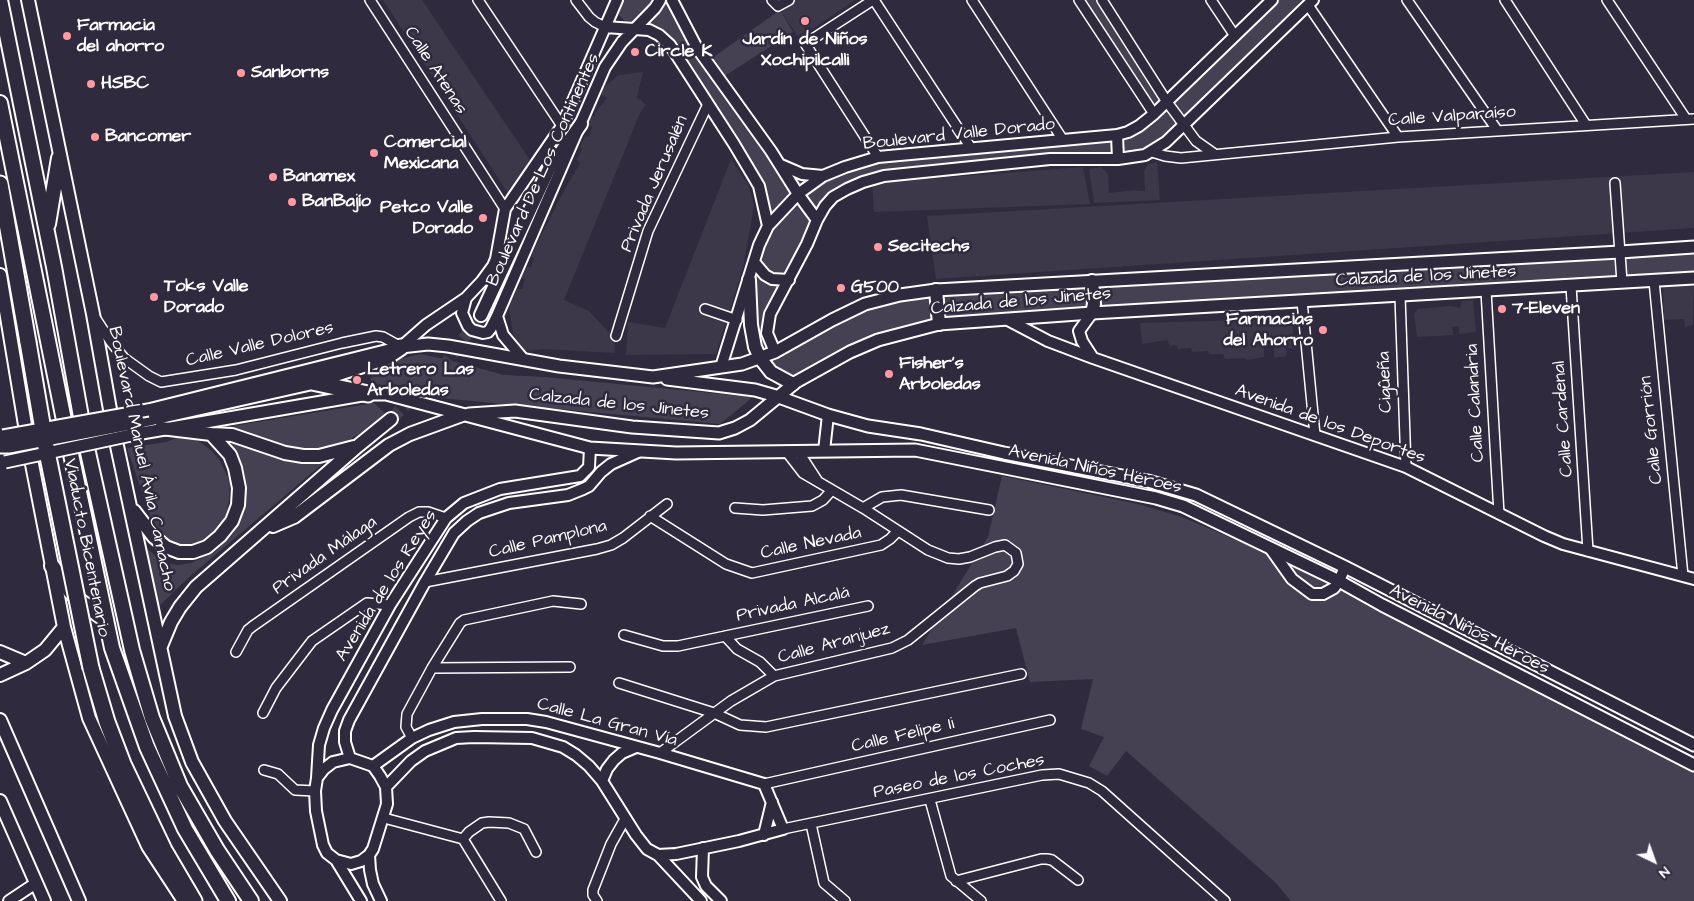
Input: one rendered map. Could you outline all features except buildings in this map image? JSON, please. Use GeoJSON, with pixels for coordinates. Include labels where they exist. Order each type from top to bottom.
{"type":"FeatureCollection","features":[{"type":"Feature","properties":{"kind":"highway"},"geometry":{"type":"LineString","coordinates":[[0,0],[47,232],[97,500],[132,650],[152,718],[180,786],[217,850],[252,901]]}},
{"type":"Feature","properties":{"kind":"highway"},"geometry":{"type":"LineString","coordinates":[[0,103],[112,648],[148,747],[185,829],[228,901]]}},
{"type":"Feature","properties":{"kind":"highway"},"geometry":{"type":"LineString","coordinates":[[47,232],[59,158]]}},
{"type":"Feature","properties":{"kind":"highway","name":"Viaducto Bicentenario"},"geometry":{"type":"LineString","coordinates":[[0,184],[46,447],[91,668],[107,722],[124,764],[164,850],[194,901]]}},
{"type":"Feature","properties":{"kind":"highway"},"geometry":{"type":"LineString","coordinates":[[1,439],[10,445],[136,427],[310,382],[386,358],[401,347]]}},
{"type":"Feature","properties":{"kind":"highway"},"geometry":{"type":"LineString","coordinates":[[310,382],[368,394]]}},
{"type":"Feature","properties":{"kind":"highway"},"geometry":{"type":"LineString","coordinates":[[52,566],[60,579],[76,597],[93,612],[106,620]]}},
{"type":"Feature","properties":{"kind":"main road","name":"Boulevard Manuel Ávila Camacho"},"geometry":{"type":"LineString","coordinates":[[28,0],[59,158],[93,314],[114,432],[175,716],[192,762],[225,821],[280,901]]}},
{"type":"Feature","properties":{"kind":"main road"},"geometry":{"type":"LineString","coordinates":[[481,315],[549,170],[581,124]]}},
{"type":"Feature","properties":{"kind":"main road","name":"Calzada de los Jinetes"},"geometry":{"type":"LineString","coordinates":[[1,439],[148,410],[401,347],[428,344],[448,346],[524,360],[653,377],[742,364],[775,352],[832,320],[866,304],[900,295],[936,290],[1620,252],[1694,246]]}},
{"type":"Feature","properties":{"kind":"main road"},"geometry":{"type":"LineString","coordinates":[[0,276],[29,449],[64,627],[89,718],[148,846],[184,901]]}},
{"type":"Feature","properties":{"kind":"main road","name":"Calzada de los Jinetes"},"geometry":{"type":"LineString","coordinates":[[2,462],[136,427],[161,428],[368,394],[400,396],[462,415],[490,411],[515,411],[632,427],[719,433],[735,428],[750,420],[776,396],[793,384],[850,352],[903,332],[939,324],[1092,313],[1694,278]]}},
{"type":"Feature","properties":{"kind":"main road"},"geometry":{"type":"LineString","coordinates":[[749,280],[755,347],[760,358],[771,372],[793,384]]}},
{"type":"Feature","properties":{"kind":"main road"},"geometry":{"type":"LineString","coordinates":[[1092,281],[1094,304],[1092,313]]}},
{"type":"Feature","properties":{"kind":"main road"},"geometry":{"type":"LineString","coordinates":[[936,290],[939,324]]}},
{"type":"Feature","properties":{"kind":"main road"},"geometry":{"type":"LineString","coordinates":[[0,323],[10,333]]}},
{"type":"Feature","properties":{"kind":"main road","name":"Avenida Niños Héroes"},"geometry":{"type":"LineString","coordinates":[[653,377],[734,387],[776,396],[828,416],[868,426],[921,434],[1004,453],[1148,481],[1196,495],[1345,566],[1694,745]]}},
{"type":"Feature","properties":{"kind":"main road"},"geometry":{"type":"LineString","coordinates":[[263,529],[294,517],[389,446],[410,434],[462,415]]}},
{"type":"Feature","properties":{"kind":"main road","name":"Avenida Niños Héroes"},"geometry":{"type":"LineString","coordinates":[[462,415],[590,448],[724,453],[915,450],[1156,498],[1183,506],[1340,581],[1390,609],[1694,765]]}},
{"type":"Feature","properties":{"kind":"main road"},"geometry":{"type":"LineString","coordinates":[[161,646],[171,622],[186,598],[220,565],[391,419]]}},
{"type":"Feature","properties":{"kind":"main road"},"geometry":{"type":"LineString","coordinates":[[161,428],[232,435],[285,453],[303,456],[327,454],[359,445]]}},
{"type":"Feature","properties":{"kind":"main road"},"geometry":{"type":"LineString","coordinates":[[131,508],[154,537],[166,547],[179,552],[193,552],[207,547],[220,536],[232,521],[238,505],[239,488],[230,455],[210,434]]}},
{"type":"Feature","properties":{"kind":"main road"},"geometry":{"type":"LineString","coordinates":[[0,675],[26,663],[45,650],[64,627]]}},
{"type":"Feature","properties":{"kind":"main road"},"geometry":{"type":"LineString","coordinates":[[0,652],[26,663]]}},
{"type":"Feature","properties":{"kind":"main road"},"geometry":{"type":"LineString","coordinates":[[0,720],[79,901]]}},
{"type":"Feature","properties":{"kind":"main road"},"geometry":{"type":"LineString","coordinates":[[0,801],[44,901]]}},
{"type":"Feature","properties":{"kind":"street","name":"Calle Atenas"},"geometry":{"type":"LineString","coordinates":[[370,0],[505,209]]}},
{"type":"Feature","properties":{"kind":"street"},"geometry":{"type":"LineString","coordinates":[[478,0],[562,126]]}},
{"type":"Feature","properties":{"kind":"street"},"geometry":{"type":"LineString","coordinates":[[576,0],[589,17],[605,27],[649,30],[659,35],[670,46],[739,151],[761,189],[768,226]]}},
{"type":"Feature","properties":{"kind":"street","name":"Boulevard De Los Continentes"},"geometry":{"type":"LineString","coordinates":[[401,347],[426,325],[466,298],[482,281],[496,259],[505,209],[562,126],[618,0]]}},
{"type":"Feature","properties":{"kind":"street","name":"Boulevard De Los Continentes"},"geometry":{"type":"LineString","coordinates":[[466,298],[462,313],[468,326],[472,330],[483,333],[488,332],[492,328],[608,62],[660,0]]}},
{"type":"Feature","properties":{"kind":"street"},"geometry":{"type":"LineString","coordinates":[[672,0],[698,48],[781,165],[798,194],[817,220]]}},
{"type":"Feature","properties":{"kind":"street"},"geometry":{"type":"LineString","coordinates":[[772,0],[778,6],[789,0]]}},
{"type":"Feature","properties":{"kind":"street"},"geometry":{"type":"LineString","coordinates":[[878,157],[806,46],[808,42],[873,0],[971,148]]}},
{"type":"Feature","properties":{"kind":"street"},"geometry":{"type":"LineString","coordinates":[[972,0],[1062,140]]}},
{"type":"Feature","properties":{"kind":"street"},"geometry":{"type":"LineString","coordinates":[[1079,0],[1154,114]]}},
{"type":"Feature","properties":{"kind":"street"},"geometry":{"type":"LineString","coordinates":[[1102,0],[1167,102],[1196,142],[1213,153]]}},
{"type":"Feature","properties":{"kind":"street"},"geometry":{"type":"LineString","coordinates":[[1211,0],[1235,36]]}},
{"type":"Feature","properties":{"kind":"street","name":"Boulevard Valle Dorado"},"geometry":{"type":"LineString","coordinates":[[721,367],[754,262],[768,226],[798,194],[823,176],[878,157],[1116,135],[1128,132],[1154,114],[1272,0]]}},
{"type":"Feature","properties":{"kind":"street"},"geometry":{"type":"LineString","coordinates":[[1407,0],[1497,130]]}},
{"type":"Feature","properties":{"kind":"street"},"geometry":{"type":"LineString","coordinates":[[1505,0],[1586,126]]}},
{"type":"Feature","properties":{"kind":"street"},"geometry":{"type":"LineString","coordinates":[[1607,0],[1690,119]]}},
{"type":"Feature","properties":{"kind":"street"},"geometry":{"type":"LineString","coordinates":[[1311,2],[1398,137]]}},
{"type":"Feature","properties":{"kind":"street","name":"Boulevard Valle Dorado"},"geometry":{"type":"LineString","coordinates":[[775,352],[766,333],[770,314],[809,241],[825,206],[847,188],[884,176],[1050,160],[1118,159],[1137,157],[1152,152],[1166,142],[1311,2]]}},
{"type":"Feature","properties":{"kind":"street","name":"Privada Jerusalén"},"geometry":{"type":"LineString","coordinates":[[616,336],[648,231],[708,104]]}},
{"type":"Feature","properties":{"kind":"street","name":"Calle Valparaíso"},"geometry":{"type":"LineString","coordinates":[[1152,152],[1181,158],[1213,153],[1398,137],[1690,119]]}},
{"type":"Feature","properties":{"kind":"street"},"geometry":{"type":"LineString","coordinates":[[1116,135],[1118,159]]}},
{"type":"Feature","properties":{"kind":"street"},"geometry":{"type":"LineString","coordinates":[[781,165],[802,174],[823,176]]}},
{"type":"Feature","properties":{"kind":"street"},"geometry":{"type":"LineString","coordinates":[[1615,184],[1622,282]]}},
{"type":"Feature","properties":{"kind":"street"},"geometry":{"type":"LineString","coordinates":[[754,262],[765,275],[772,279],[789,280]]}},
{"type":"Feature","properties":{"kind":"street","name":"Calle Gorrión"},"geometry":{"type":"LineString","coordinates":[[1654,281],[1683,576]]}},
{"type":"Feature","properties":{"kind":"street","name":"Calle Cardenal"},"geometry":{"type":"LineString","coordinates":[[1571,286],[1588,551]]}},
{"type":"Feature","properties":{"kind":"street","name":"Calle Calandria"},"geometry":{"type":"LineString","coordinates":[[1486,291],[1499,514]]}},
{"type":"Feature","properties":{"kind":"street","name":"Cigûeña"},"geometry":{"type":"LineString","coordinates":[[1400,296],[1406,467]]}},
{"type":"Feature","properties":{"kind":"street"},"geometry":{"type":"LineString","coordinates":[[1302,301],[1315,435]]}},
{"type":"Feature","properties":{"kind":"street"},"geometry":{"type":"LineString","coordinates":[[705,309],[737,320]]}},
{"type":"Feature","properties":{"kind":"street"},"geometry":{"type":"LineString","coordinates":[[1092,313],[1079,331],[1082,341],[1093,358]]}},
{"type":"Feature","properties":{"kind":"street","name":"Calle Valle Dolores"},"geometry":{"type":"LineString","coordinates":[[93,314],[124,358],[160,382],[236,370],[376,336],[383,337],[401,347]]}},
{"type":"Feature","properties":{"kind":"street"},"geometry":{"type":"LineString","coordinates":[[497,316],[503,334],[524,360]]}},
{"type":"Feature","properties":{"kind":"street","name":"Avenida de los Deportes"},"geometry":{"type":"LineString","coordinates":[[1008,320],[1048,341],[1093,358],[1406,467],[1544,536],[1588,551],[1694,578]]}},
{"type":"Feature","properties":{"kind":"street"},"geometry":{"type":"LineString","coordinates":[[824,451],[828,416]]}},
{"type":"Feature","properties":{"kind":"street"},"geometry":{"type":"LineString","coordinates":[[590,448],[589,467],[601,472]]}},
{"type":"Feature","properties":{"kind":"street","name":"Avenida de los Reyes"},"geometry":{"type":"LineString","coordinates":[[350,758],[345,742],[345,731],[349,720],[454,533],[479,513],[510,503],[568,495],[589,486],[611,464],[640,451]]}},
{"type":"Feature","properties":{"kind":"street","name":"Calle Aranjuez"},"geometry":{"type":"LineString","coordinates":[[660,753],[714,713],[774,676],[892,648],[908,640],[975,586],[1007,576],[1014,571],[1018,564],[1016,553],[1005,545],[959,559],[948,558],[928,550],[863,508],[802,473],[786,451]]}},
{"type":"Feature","properties":{"kind":"street","name":"Calle Aranjuez"},"geometry":{"type":"LineString","coordinates":[[798,451],[819,482]]}},
{"type":"Feature","properties":{"kind":"street","name":"Avenida de los Reyes"},"geometry":{"type":"LineString","coordinates":[[317,778],[320,745],[324,728],[332,710],[390,605],[446,518],[464,503],[500,489],[574,478],[580,476],[589,467]]}},
{"type":"Feature","properties":{"kind":"street"},"geometry":{"type":"LineString","coordinates":[[735,508],[763,510],[812,506],[823,500],[832,490]]}},
{"type":"Feature","properties":{"kind":"street"},"geometry":{"type":"LineString","coordinates":[[863,508],[882,497],[901,495],[989,510]]}},
{"type":"Feature","properties":{"kind":"street","name":"Calle Pamplona"},"geometry":{"type":"LineString","coordinates":[[425,582],[611,545],[667,504]]}},
{"type":"Feature","properties":{"kind":"street","name":"Privada Málaga"},"geometry":{"type":"LineString","coordinates":[[236,652],[248,630],[253,626],[409,517],[419,512],[428,512],[446,518]]}},
{"type":"Feature","properties":{"kind":"street","name":"Calle Nevada"},"geometry":{"type":"LineString","coordinates":[[650,516],[726,564],[752,573],[881,545],[890,540],[898,530]]}},
{"type":"Feature","properties":{"kind":"street"},"geometry":{"type":"LineString","coordinates":[[1270,548],[1292,579],[1312,594],[1323,594],[1334,588],[1340,581],[1345,566]]}},
{"type":"Feature","properties":{"kind":"street"},"geometry":{"type":"LineString","coordinates":[[412,738],[406,726],[407,714],[457,626],[464,620],[553,601],[581,604]]}},
{"type":"Feature","properties":{"kind":"street"},"geometry":{"type":"LineString","coordinates":[[263,713],[276,688],[312,641],[367,603],[390,605]]}},
{"type":"Feature","properties":{"kind":"street","name":"Privada Alcalá"},"geometry":{"type":"LineString","coordinates":[[624,635],[670,647],[868,606]]}},
{"type":"Feature","properties":{"kind":"street","name":"Privada Alcalá"},"geometry":{"type":"LineString","coordinates":[[725,636],[737,649],[760,662],[774,676]]}},
{"type":"Feature","properties":{"kind":"street"},"geometry":{"type":"LineString","coordinates":[[432,668],[570,667]]}},
{"type":"Feature","properties":{"kind":"street"},"geometry":{"type":"LineString","coordinates":[[619,684],[714,713],[740,725],[766,727],[1021,674]]}},
{"type":"Feature","properties":{"kind":"street","name":"Calle La Gran Vía"},"geometry":{"type":"LineString","coordinates":[[372,766],[412,738],[454,722],[482,719],[528,719],[546,722],[660,753],[764,784]]}},
{"type":"Feature","properties":{"kind":"street","name":"Calle Felipe Ii"},"geometry":{"type":"LineString","coordinates":[[764,784],[1050,720]]}},
{"type":"Feature","properties":{"kind":"street","name":"Calle La Gran Vía"},"geometry":{"type":"LineString","coordinates":[[386,787],[411,761],[425,751],[456,738],[532,738],[563,747],[589,766],[602,781],[625,819],[647,849],[658,854],[701,901]]}},
{"type":"Feature","properties":{"kind":"street"},"geometry":{"type":"LineString","coordinates":[[602,781],[607,769],[614,760],[622,753],[636,747]]}},
{"type":"Feature","properties":{"kind":"street"},"geometry":{"type":"LineString","coordinates":[[336,860],[351,864],[361,861],[369,855],[384,818],[387,804],[386,787],[372,766],[350,758],[333,762],[317,778],[315,790],[316,811],[320,836],[328,853],[336,860],[361,901]]}},
{"type":"Feature","properties":{"kind":"street"},"geometry":{"type":"LineString","coordinates":[[264,770],[280,775],[295,790],[315,790]]}},
{"type":"Feature","properties":{"kind":"street","name":"Paseo de los Coches"},"geometry":{"type":"LineString","coordinates":[[658,854],[676,854],[1042,775],[1059,774],[1089,783],[1102,791],[1225,901]]}},
{"type":"Feature","properties":{"kind":"street"},"geometry":{"type":"LineString","coordinates":[[764,784],[783,830]]}},
{"type":"Feature","properties":{"kind":"street"},"geometry":{"type":"LineString","coordinates":[[930,800],[951,876],[981,901]]}},
{"type":"Feature","properties":{"kind":"street"},"geometry":{"type":"LineString","coordinates":[[764,835],[772,802]]}},
{"type":"Feature","properties":{"kind":"street"},"geometry":{"type":"LineString","coordinates":[[384,818],[463,839],[501,901]]}},
{"type":"Feature","properties":{"kind":"street"},"geometry":{"type":"LineString","coordinates":[[597,901],[593,890],[611,844],[625,819]]}},
{"type":"Feature","properties":{"kind":"street"},"geometry":{"type":"LineString","coordinates":[[463,839],[482,823],[509,823],[524,829],[536,852]]}},
{"type":"Feature","properties":{"kind":"street"},"geometry":{"type":"LineString","coordinates":[[811,824],[824,883],[845,901]]}},
{"type":"Feature","properties":{"kind":"street"},"geometry":{"type":"LineString","coordinates":[[703,848],[702,877],[706,886],[720,901]]}},
{"type":"Feature","properties":{"kind":"street"},"geometry":{"type":"LineString","coordinates":[[369,855],[373,884],[381,901]]}},
{"type":"Feature","properties":{"kind":"street"},"geometry":{"type":"LineString","coordinates":[[956,881],[1041,859],[1052,860],[1078,880]]}},
{"type":"Feature","properties":{"kind":"street"},"geometry":{"type":"LineString","coordinates":[[10,901],[36,883]]}},
{"type":"Feature","properties":{"kind":"shaded area"},"geometry":{"type":"Polygon","coordinates":[[[383,0],[422,0],[530,160],[509,195],[383,0]]]}},
{"type":"Feature","properties":{"kind":"shaded area"},"geometry":{"type":"Polygon","coordinates":[[[619,0],[658,0],[637,23],[625,21],[618,14],[616,7],[619,0]]]}},
{"type":"Feature","properties":{"kind":"shaded area"},"geometry":{"type":"Polygon","coordinates":[[[660,0],[672,0],[780,166],[821,177],[768,225],[763,195],[670,45],[637,28],[660,0]]]}},
{"type":"Feature","properties":{"kind":"shaded area","name":"Jardín de Niños Xochipilcalli"},"geometry":{"type":"Polygon","coordinates":[[[795,0],[855,0],[799,38],[780,10],[795,0]]]}},
{"type":"Feature","properties":{"kind":"shaded area"},"geometry":{"type":"Polygon","coordinates":[[[1079,0],[1102,0],[1164,98],[1152,110],[1079,0]]]}},
{"type":"Feature","properties":{"kind":"shaded area"},"geometry":{"type":"Polygon","coordinates":[[[1272,0],[1313,0],[1152,152],[883,175],[832,197],[788,279],[772,278],[756,262],[769,227],[823,177],[878,158],[1131,132],[1272,0]]]}},
{"type":"Feature","properties":{"kind":"shaded area"},"geometry":{"type":"Polygon","coordinates":[[[780,10],[793,32],[720,79],[708,61],[780,10]]]}},
{"type":"Feature","properties":{"kind":"shaded area"},"geometry":{"type":"Polygon","coordinates":[[[643,72],[637,97],[646,105],[640,113],[564,300],[589,311],[614,338],[615,353],[543,349],[525,351],[513,334],[509,306],[517,289],[522,289],[525,279],[521,278],[526,267],[531,267],[534,259],[531,256],[580,163],[577,160],[582,149],[580,147],[585,136],[589,137],[592,127],[586,123],[590,114],[595,117],[595,113],[607,98],[597,92],[619,75],[643,72]]]}},
{"type":"Feature","properties":{"kind":"shaded area"},"geometry":{"type":"Polygon","coordinates":[[[731,159],[749,186],[754,206],[743,268],[716,354],[626,355],[628,322],[665,328],[731,159]]]}},
{"type":"Feature","properties":{"kind":"shaded area"},"geometry":{"type":"Polygon","coordinates":[[[1157,162],[1160,200],[1094,203],[1089,169],[1101,167],[1108,174],[1109,193],[1134,190],[1145,191],[1144,171],[1148,164],[1157,162]]]}},
{"type":"Feature","properties":{"kind":"shaded area"},"geometry":{"type":"Polygon","coordinates":[[[1083,167],[1090,204],[874,212],[872,183],[1083,167]]]}},
{"type":"Feature","properties":{"kind":"shaded area"},"geometry":{"type":"Polygon","coordinates":[[[1694,172],[1694,228],[936,279],[927,216],[1694,172]]]}},
{"type":"Feature","properties":{"kind":"shaded area"},"geometry":{"type":"Polygon","coordinates":[[[1694,247],[1694,276],[903,330],[792,383],[762,358],[862,306],[936,291],[1694,247]]]}},
{"type":"Feature","properties":{"kind":"shaded area"},"geometry":{"type":"Polygon","coordinates":[[[755,263],[760,270],[788,281],[770,314],[774,351],[760,357],[752,324],[755,263]]]}},
{"type":"Feature","properties":{"kind":"shaded area"},"geometry":{"type":"Polygon","coordinates":[[[1694,283],[1693,325],[1685,327],[1684,319],[1664,320],[1663,286],[1694,283]]]}},
{"type":"Feature","properties":{"kind":"shaded area"},"geometry":{"type":"Polygon","coordinates":[[[1473,300],[1476,332],[1459,334],[1459,326],[1452,327],[1453,335],[1417,337],[1414,314],[1418,309],[1451,306],[1460,308],[1462,301],[1473,300]]]}},
{"type":"Feature","properties":{"kind":"shaded area"},"geometry":{"type":"Polygon","coordinates":[[[1283,319],[1284,324],[1292,321],[1295,348],[1286,348],[1287,356],[1274,358],[1274,342],[1264,341],[1264,357],[1248,360],[1244,358],[1225,359],[1223,354],[1209,354],[1208,351],[1192,352],[1191,348],[1178,349],[1176,345],[1170,346],[1167,340],[1142,344],[1140,323],[1283,319]]]}},
{"type":"Feature","properties":{"kind":"shaded area"},"geometry":{"type":"Polygon","coordinates":[[[421,354],[504,375],[545,377],[753,397],[720,424],[439,398],[369,383],[379,363],[421,354]]]}},
{"type":"Feature","properties":{"kind":"shaded area"},"geometry":{"type":"Polygon","coordinates":[[[374,403],[385,413],[373,426],[347,441],[320,449],[285,447],[233,428],[233,426],[374,403]]]}},
{"type":"Feature","properties":{"kind":"shaded area"},"geometry":{"type":"Polygon","coordinates":[[[180,437],[192,438],[212,451],[220,461],[230,482],[226,515],[216,530],[199,544],[178,549],[156,533],[127,448],[166,442],[180,437]]]}},
{"type":"Feature","properties":{"kind":"shaded area"},"geometry":{"type":"Polygon","coordinates":[[[224,440],[285,459],[304,461],[327,460],[188,578],[158,607],[146,548],[165,563],[178,565],[191,563],[215,552],[233,534],[245,509],[245,483],[235,454],[224,440]]]}},
{"type":"Feature","properties":{"kind":"shaded area"},"geometry":{"type":"Polygon","coordinates":[[[1002,476],[1138,504],[1182,517],[1274,556],[1694,773],[1694,901],[1291,901],[1275,882],[1126,751],[1107,776],[1089,766],[1104,737],[1081,729],[1093,679],[1030,682],[1016,628],[922,645],[988,537],[1002,476]]]}},
{"type":"Feature","properties":{"kind":"tunnel"},"geometry":{"type":"LineString","coordinates":[[391,419],[439,373],[481,315]]}},
{"type":"Feature","properties":{"kind":"place","name":"Jardín de Niños Xochipilcalli"},"geometry":{"type":"Point","coordinates":[805,21]}},
{"type":"Feature","properties":{"kind":"place","name":"Farmacia del ahorro"},"geometry":{"type":"Point","coordinates":[67,36]}},
{"type":"Feature","properties":{"kind":"place","name":"Circle K"},"geometry":{"type":"Point","coordinates":[635,52]}},
{"type":"Feature","properties":{"kind":"place","name":"Sanborns"},"geometry":{"type":"Point","coordinates":[241,73]}},
{"type":"Feature","properties":{"kind":"place","name":"HSBC"},"geometry":{"type":"Point","coordinates":[91,84]}},
{"type":"Feature","properties":{"kind":"place","name":"Bancomer"},"geometry":{"type":"Point","coordinates":[95,137]}},
{"type":"Feature","properties":{"kind":"place","name":"Comercial Mexicana"},"geometry":{"type":"Point","coordinates":[374,153]}},
{"type":"Feature","properties":{"kind":"place","name":"Banamex"},"geometry":{"type":"Point","coordinates":[273,177]}},
{"type":"Feature","properties":{"kind":"place","name":"BanBajío"},"geometry":{"type":"Point","coordinates":[292,202]}},
{"type":"Feature","properties":{"kind":"place","name":"Petco Valle Dorado"},"geometry":{"type":"Point","coordinates":[483,218]}},
{"type":"Feature","properties":{"kind":"place","name":"Secitechs"},"geometry":{"type":"Point","coordinates":[878,247]}},
{"type":"Feature","properties":{"kind":"place","name":"G500"},"geometry":{"type":"Point","coordinates":[841,288]}},
{"type":"Feature","properties":{"kind":"place","name":"Toks Valle Dorado"},"geometry":{"type":"Point","coordinates":[154,297]}},
{"type":"Feature","properties":{"kind":"place","name":"7-Eleven"},"geometry":{"type":"Point","coordinates":[1502,309]}},
{"type":"Feature","properties":{"kind":"place","name":"Farmacias del Ahorro"},"geometry":{"type":"Point","coordinates":[1323,330]}},
{"type":"Feature","properties":{"kind":"place","name":"Fisher's Arboledas"},"geometry":{"type":"Point","coordinates":[889,374]}},
{"type":"Feature","properties":{"kind":"place","name":"Letrero Las Arboledas"},"geometry":{"type":"Point","coordinates":[357,380]}}]}
